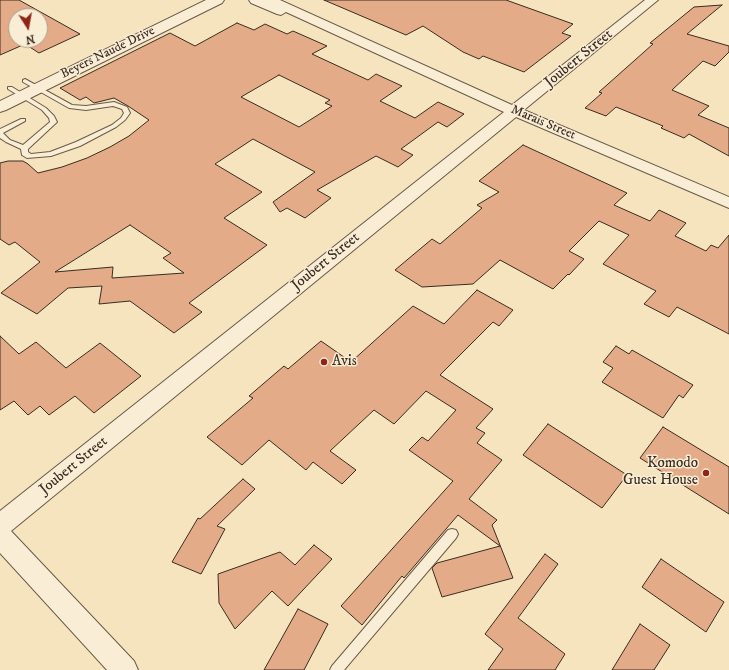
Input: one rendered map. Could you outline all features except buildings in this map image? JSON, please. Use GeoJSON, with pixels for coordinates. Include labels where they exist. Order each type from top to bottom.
{"type":"FeatureCollection","features":[{"type":"Feature","properties":{"kind":"street","name":"Beyers Naude Drive"},"geometry":{"type":"LineString","coordinates":[[0,107],[19,89],[192,0]]}},
{"type":"Feature","properties":{"kind":"street","name":"Beyers Naude Drive"},"geometry":{"type":"LineString","coordinates":[[19,89],[217,0]]}},
{"type":"Feature","properties":{"kind":"street","name":"Marais Street"},"geometry":{"type":"LineString","coordinates":[[255,0],[359,41]]}},
{"type":"Feature","properties":{"kind":"street","name":"Marais Street"},"geometry":{"type":"LineString","coordinates":[[270,0],[514,111],[729,203]]}},
{"type":"Feature","properties":{"kind":"street","name":"Joubert Street"},"geometry":{"type":"LineString","coordinates":[[0,525],[652,0]]}},
{"type":"Feature","properties":{"kind":"street"},"geometry":{"type":"LineString","coordinates":[[0,536],[126,670]]}},
{"type":"Feature","properties":{"kind":"lane"},"geometry":{"type":"LineString","coordinates":[[19,89],[71,107],[86,108],[114,104],[125,108],[127,113],[123,119],[114,126],[78,144],[51,154],[30,156],[25,153],[24,148],[8,141],[0,133],[23,120]]}},
{"type":"Feature","properties":{"kind":"lane"},"geometry":{"type":"LineString","coordinates":[[19,89],[44,109],[52,117],[54,122],[24,148]]}},
{"type":"Feature","properties":{"kind":"lane"},"geometry":{"type":"LineString","coordinates":[[336,670],[452,534]]}},
{"type":"Feature","properties":{"kind":"place","name":"Avis"},"geometry":{"type":"Point","coordinates":[324,362]}},
{"type":"Feature","properties":{"kind":"place","name":"Komodo Guest House"},"geometry":{"type":"Point","coordinates":[706,473]}}]}
